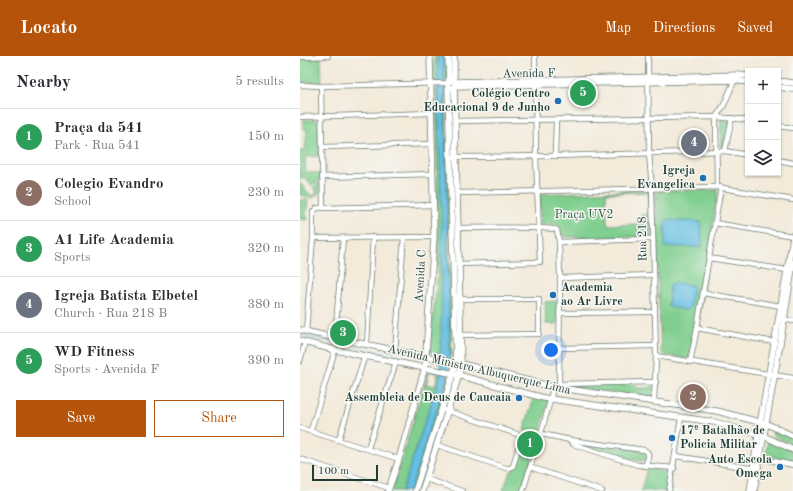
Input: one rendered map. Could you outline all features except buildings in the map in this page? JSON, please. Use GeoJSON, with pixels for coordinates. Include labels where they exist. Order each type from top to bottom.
{"type":"FeatureCollection","features":[{"type":"Feature","properties":{"kind":"street"},"geometry":{"type":"LineString","coordinates":[[300,57],[328,56]]}},
{"type":"Feature","properties":{"kind":"street","name":"Avenida C"},"geometry":{"type":"LineString","coordinates":[[389,490],[400,459],[425,367],[432,286],[434,237],[432,144],[433,84],[430,56]]}},
{"type":"Feature","properties":{"kind":"street"},"geometry":{"type":"LineString","coordinates":[[448,56],[455,121],[453,158],[457,193],[458,228],[456,264]]}},
{"type":"Feature","properties":{"kind":"street"},"geometry":{"type":"LineString","coordinates":[[422,491],[437,445],[444,410],[458,364],[451,84],[454,56]]}},
{"type":"Feature","properties":{"kind":"street"},"geometry":{"type":"LineString","coordinates":[[456,264],[540,262],[536,156],[535,56]]}},
{"type":"Feature","properties":{"kind":"street","name":"Rua 218"},"geometry":{"type":"LineString","coordinates":[[648,56],[650,118],[649,153],[652,189],[656,356],[654,402]]}},
{"type":"Feature","properties":{"kind":"street"},"geometry":{"type":"LineString","coordinates":[[690,362],[715,223],[719,187],[716,151],[716,117],[724,105],[734,80],[738,75]]}},
{"type":"Feature","properties":{"kind":"street","name":"Avenida F"},"geometry":{"type":"LineString","coordinates":[[451,84],[745,76]]}},
{"type":"Feature","properties":{"kind":"street","name":"Avenida F"},"geometry":{"type":"LineString","coordinates":[[649,79],[734,80],[745,82]]}},
{"type":"Feature","properties":{"kind":"street"},"geometry":{"type":"LineString","coordinates":[[781,82],[793,84]]}},
{"type":"Feature","properties":{"kind":"street"},"geometry":{"type":"LineString","coordinates":[[300,85],[451,84]]}},
{"type":"Feature","properties":{"kind":"street"},"geometry":{"type":"LineString","coordinates":[[321,86],[323,208]]}},
{"type":"Feature","properties":{"kind":"street"},"geometry":{"type":"LineString","coordinates":[[781,87],[793,89]]}},
{"type":"Feature","properties":{"kind":"street"},"geometry":{"type":"LineString","coordinates":[[300,117],[432,113]]}},
{"type":"Feature","properties":{"kind":"street"},"geometry":{"type":"LineString","coordinates":[[455,121],[716,117],[745,120]]}},
{"type":"Feature","properties":{"kind":"street"},"geometry":{"type":"LineString","coordinates":[[725,151],[732,118]]}},
{"type":"Feature","properties":{"kind":"street"},"geometry":{"type":"LineString","coordinates":[[555,156],[556,120]]}},
{"type":"Feature","properties":{"kind":"street"},"geometry":{"type":"LineString","coordinates":[[781,126],[793,128]]}},
{"type":"Feature","properties":{"kind":"street"},"geometry":{"type":"LineString","coordinates":[[322,148],[432,144]]}},
{"type":"Feature","properties":{"kind":"street"},"geometry":{"type":"LineString","coordinates":[[453,158],[716,151],[745,154]]}},
{"type":"Feature","properties":{"kind":"street"},"geometry":{"type":"LineString","coordinates":[[781,161],[793,163]]}},
{"type":"Feature","properties":{"kind":"street"},"geometry":{"type":"LineString","coordinates":[[322,177],[433,174]]}},
{"type":"Feature","properties":{"kind":"street"},"geometry":{"type":"LineString","coordinates":[[457,193],[719,187],[793,200]]}},
{"type":"Feature","properties":{"kind":"street"},"geometry":{"type":"LineString","coordinates":[[303,331],[313,238],[314,212],[317,208],[434,205]]}},
{"type":"Feature","properties":{"kind":"street"},"geometry":{"type":"LineString","coordinates":[[715,223],[793,236],[781,306],[780,327],[772,375],[758,435],[754,491]]}},
{"type":"Feature","properties":{"kind":"street"},"geometry":{"type":"LineString","coordinates":[[458,228],[555,229],[559,242],[560,278],[557,386],[551,399],[542,434],[523,491]]}},
{"type":"Feature","properties":{"kind":"street"},"geometry":{"type":"LineString","coordinates":[[367,344],[373,237]]}},
{"type":"Feature","properties":{"kind":"street"},"geometry":{"type":"LineString","coordinates":[[395,351],[404,237]]}},
{"type":"Feature","properties":{"kind":"street"},"geometry":{"type":"LineString","coordinates":[[313,238],[434,237]]}},
{"type":"Feature","properties":{"kind":"street"},"geometry":{"type":"LineString","coordinates":[[335,338],[343,238]]}},
{"type":"Feature","properties":{"kind":"street"},"geometry":{"type":"LineString","coordinates":[[559,242],[653,239]]}},
{"type":"Feature","properties":{"kind":"street"},"geometry":{"type":"LineString","coordinates":[[709,258],[787,270]]}},
{"type":"Feature","properties":{"kind":"street"},"geometry":{"type":"LineString","coordinates":[[772,375],[774,342],[784,319],[793,262]]}},
{"type":"Feature","properties":{"kind":"street"},"geometry":{"type":"LineString","coordinates":[[560,278],[653,276]]}},
{"type":"Feature","properties":{"kind":"street"},"geometry":{"type":"LineString","coordinates":[[703,293],[781,306]]}},
{"type":"Feature","properties":{"kind":"street"},"geometry":{"type":"LineString","coordinates":[[457,299],[539,299],[539,334],[457,335]]}},
{"type":"Feature","properties":{"kind":"street"},"geometry":{"type":"LineString","coordinates":[[559,313],[655,312]]}},
{"type":"Feature","properties":{"kind":"street"},"geometry":{"type":"LineString","coordinates":[[784,319],[793,321]]}},
{"type":"Feature","properties":{"kind":"street"},"geometry":{"type":"LineString","coordinates":[[697,328],[774,342]]}},
{"type":"Feature","properties":{"kind":"street","name":"Avenida Ministro Albuquerque Lima"},"geometry":{"type":"LineString","coordinates":[[303,331],[557,386],[717,411],[767,424],[793,436]]}},
{"type":"Feature","properties":{"kind":"street"},"geometry":{"type":"LineString","coordinates":[[345,351],[348,341]]}},
{"type":"Feature","properties":{"kind":"street"},"geometry":{"type":"LineString","coordinates":[[300,361],[303,342]]}},
{"type":"Feature","properties":{"kind":"street","name":"Avenida Ministro Albuquerque Lima"},"geometry":{"type":"LineString","coordinates":[[303,342],[335,350],[425,367],[551,399],[714,422],[764,436],[793,450]]}},
{"type":"Feature","properties":{"kind":"street"},"geometry":{"type":"LineString","coordinates":[[559,348],[655,346]]}},
{"type":"Feature","properties":{"kind":"street"},"geometry":{"type":"LineString","coordinates":[[311,430],[335,350]]}},
{"type":"Feature","properties":{"kind":"street"},"geometry":{"type":"LineString","coordinates":[[339,439],[365,355]]}},
{"type":"Feature","properties":{"kind":"street"},"geometry":{"type":"LineString","coordinates":[[656,356],[793,378]]}},
{"type":"Feature","properties":{"kind":"street"},"geometry":{"type":"LineString","coordinates":[[368,448],[396,362]]}},
{"type":"Feature","properties":{"kind":"street"},"geometry":{"type":"LineString","coordinates":[[557,386],[656,382]]}},
{"type":"Feature","properties":{"kind":"street"},"geometry":{"type":"LineString","coordinates":[[750,491],[767,424],[768,396]]}},
{"type":"Feature","properties":{"kind":"street"},"geometry":{"type":"LineString","coordinates":[[437,445],[506,468],[510,468],[513,466],[520,436],[444,410]]}},
{"type":"Feature","properties":{"kind":"street"},"geometry":{"type":"LineString","coordinates":[[415,491],[444,410]]}},
{"type":"Feature","properties":{"kind":"street"},"geometry":{"type":"LineString","coordinates":[[669,491],[682,418]]}},
{"type":"Feature","properties":{"kind":"street"},"geometry":{"type":"LineString","coordinates":[[300,428],[311,430],[400,459]]}},
{"type":"Feature","properties":{"kind":"street"},"geometry":{"type":"LineString","coordinates":[[542,434],[570,440],[644,450],[648,452],[649,455],[645,466]]}},
{"type":"Feature","properties":{"kind":"street"},"geometry":{"type":"LineString","coordinates":[[570,440],[573,444],[645,466],[674,468]]}},
{"type":"Feature","properties":{"kind":"street"},"geometry":{"type":"LineString","coordinates":[[676,456],[756,469]]}},
{"type":"Feature","properties":{"kind":"street"},"geometry":{"type":"LineString","coordinates":[[759,458],[793,465]]}},
{"type":"Feature","properties":{"kind":"street"},"geometry":{"type":"LineString","coordinates":[[300,459],[389,490]]}},
{"type":"Feature","properties":{"kind":"street"},"geometry":{"type":"LineString","coordinates":[[425,460],[432,461]]}},
{"type":"Feature","properties":{"kind":"street"},"geometry":{"type":"LineString","coordinates":[[530,467],[602,491]]}},
{"type":"Feature","properties":{"kind":"street"},"geometry":{"type":"LineString","coordinates":[[426,479],[462,491]]}},
{"type":"Feature","properties":{"kind":"green space"},"geometry":{"type":"Polygon","coordinates":[[[434,56],[447,56],[448,79],[446,81],[434,81],[434,56]]]}},
{"type":"Feature","properties":{"kind":"green space"},"geometry":{"type":"Polygon","coordinates":[[[321,57],[322,83],[300,82],[300,58],[321,57]]]}},
{"type":"Feature","properties":{"kind":"green space"},"geometry":{"type":"Polygon","coordinates":[[[436,88],[446,88],[452,356],[429,353],[438,272],[436,88]]]}},
{"type":"Feature","properties":{"kind":"green space"},"geometry":{"type":"Polygon","coordinates":[[[303,120],[318,120],[319,156],[305,157],[306,172],[320,173],[320,180],[311,185],[304,177],[300,180],[300,151],[305,151],[307,129],[303,129],[303,120]]]}},
{"type":"Feature","properties":{"kind":"green space"},"geometry":{"type":"Polygon","coordinates":[[[721,120],[731,121],[725,146],[721,147],[721,120]]]}},
{"type":"Feature","properties":{"kind":"green space"},"geometry":{"type":"Polygon","coordinates":[[[320,182],[320,192],[313,198],[300,195],[300,183],[312,197],[317,192],[313,187],[320,182]]]}},
{"type":"Feature","properties":{"kind":"green space","name":"Praça UV2"},"geometry":{"type":"Polygon","coordinates":[[[649,190],[651,193],[651,237],[564,237],[559,226],[552,224],[541,225],[541,194],[649,190]],[[648,192],[606,193],[607,225],[641,224],[641,215],[649,214],[648,192]]]}},
{"type":"Feature","properties":{"kind":"green space"},"geometry":{"type":"Polygon","coordinates":[[[718,190],[698,321],[689,357],[687,359],[664,355],[661,352],[657,192],[718,190]]]}},
{"type":"Feature","properties":{"kind":"green space"},"geometry":{"type":"Polygon","coordinates":[[[300,200],[308,200],[306,220],[300,219],[300,200]]]}},
{"type":"Feature","properties":{"kind":"green space"},"geometry":{"type":"Polygon","coordinates":[[[557,301],[557,324],[546,324],[545,302],[557,301]]]}},
{"type":"Feature","properties":{"kind":"green space"},"geometry":{"type":"Polygon","coordinates":[[[430,371],[450,377],[413,491],[392,491],[422,392],[430,371]],[[430,371],[426,384],[435,386],[438,374],[430,371]]]}},
{"type":"Feature","properties":{"kind":"green space"},"geometry":{"type":"Polygon","coordinates":[[[634,384],[637,388],[650,388],[654,385],[653,398],[573,387],[573,385],[634,384]]]}},
{"type":"Feature","properties":{"kind":"green space"},"geometry":{"type":"Polygon","coordinates":[[[534,397],[549,401],[522,491],[503,491],[510,472],[516,468],[527,433],[524,430],[534,397]]]}},
{"type":"Feature","properties":{"kind":"green space"},"geometry":{"type":"Polygon","coordinates":[[[773,430],[793,437],[793,445],[773,435],[773,430]]]}},
{"type":"Feature","properties":{"kind":"green space"},"geometry":{"type":"Polygon","coordinates":[[[768,440],[793,451],[793,462],[773,457],[765,457],[768,440]]]}},
{"type":"Feature","properties":{"kind":"green space"},"geometry":{"type":"Polygon","coordinates":[[[568,441],[647,451],[646,459],[642,461],[635,460],[568,441]]]}},
{"type":"Feature","properties":{"kind":"green space"},"geometry":{"type":"Polygon","coordinates":[[[647,468],[670,473],[666,491],[641,491],[647,468]]]}},
{"type":"Feature","properties":{"kind":"water"},"geometry":{"type":"Polygon","coordinates":[[[437,56],[444,56],[450,356],[448,375],[410,491],[402,491],[440,375],[442,239],[437,56]]]}},
{"type":"Feature","properties":{"kind":"water"},"geometry":{"type":"Polygon","coordinates":[[[667,220],[701,222],[702,247],[665,247],[665,222],[667,220]]]}},
{"type":"Feature","properties":{"kind":"water"},"geometry":{"type":"Polygon","coordinates":[[[672,283],[693,285],[690,309],[686,310],[668,307],[670,285],[672,283]]]}},
{"type":"Feature","properties":{"kind":"waterway"},"geometry":{"type":"LineString","coordinates":[[300,335],[340,344]]}},
{"type":"Feature","properties":{"kind":"waterway"},"geometry":{"type":"LineString","coordinates":[[357,347],[406,358]]}},
{"type":"Feature","properties":{"kind":"place","name":"WD Fitness"},"geometry":{"type":"Point","coordinates":[583,93]}},
{"type":"Feature","properties":{"kind":"place","name":"Colégio Centro Educacional 9 de Junho"},"geometry":{"type":"Point","coordinates":[558,101]}},
{"type":"Feature","properties":{"kind":"place","name":"Igreja Batista Elbetel"},"geometry":{"type":"Point","coordinates":[694,143]}},
{"type":"Feature","properties":{"kind":"place","name":"Igreja Evangelica"},"geometry":{"type":"Point","coordinates":[703,178]}},
{"type":"Feature","properties":{"kind":"place","name":"Academia ao Ar Livre"},"geometry":{"type":"Point","coordinates":[553,295]}},
{"type":"Feature","properties":{"kind":"place","name":"A1 Life Academia"},"geometry":{"type":"Point","coordinates":[343,333]}},
{"type":"Feature","properties":{"kind":"place","name":"Colegio Evandro"},"geometry":{"type":"Point","coordinates":[693,397]}},
{"type":"Feature","properties":{"kind":"place","name":"Assembleia de Deus de Caucaia"},"geometry":{"type":"Point","coordinates":[519,398]}},
{"type":"Feature","properties":{"kind":"place","name":"17º Batalhão de Policia Militar"},"geometry":{"type":"Point","coordinates":[672,438]}},
{"type":"Feature","properties":{"kind":"place","name":"Praça da 541"},"geometry":{"type":"Point","coordinates":[530,444]}},
{"type":"Feature","properties":{"kind":"place","name":"Auto Escola Omega"},"geometry":{"type":"Point","coordinates":[780,467]}}]}
